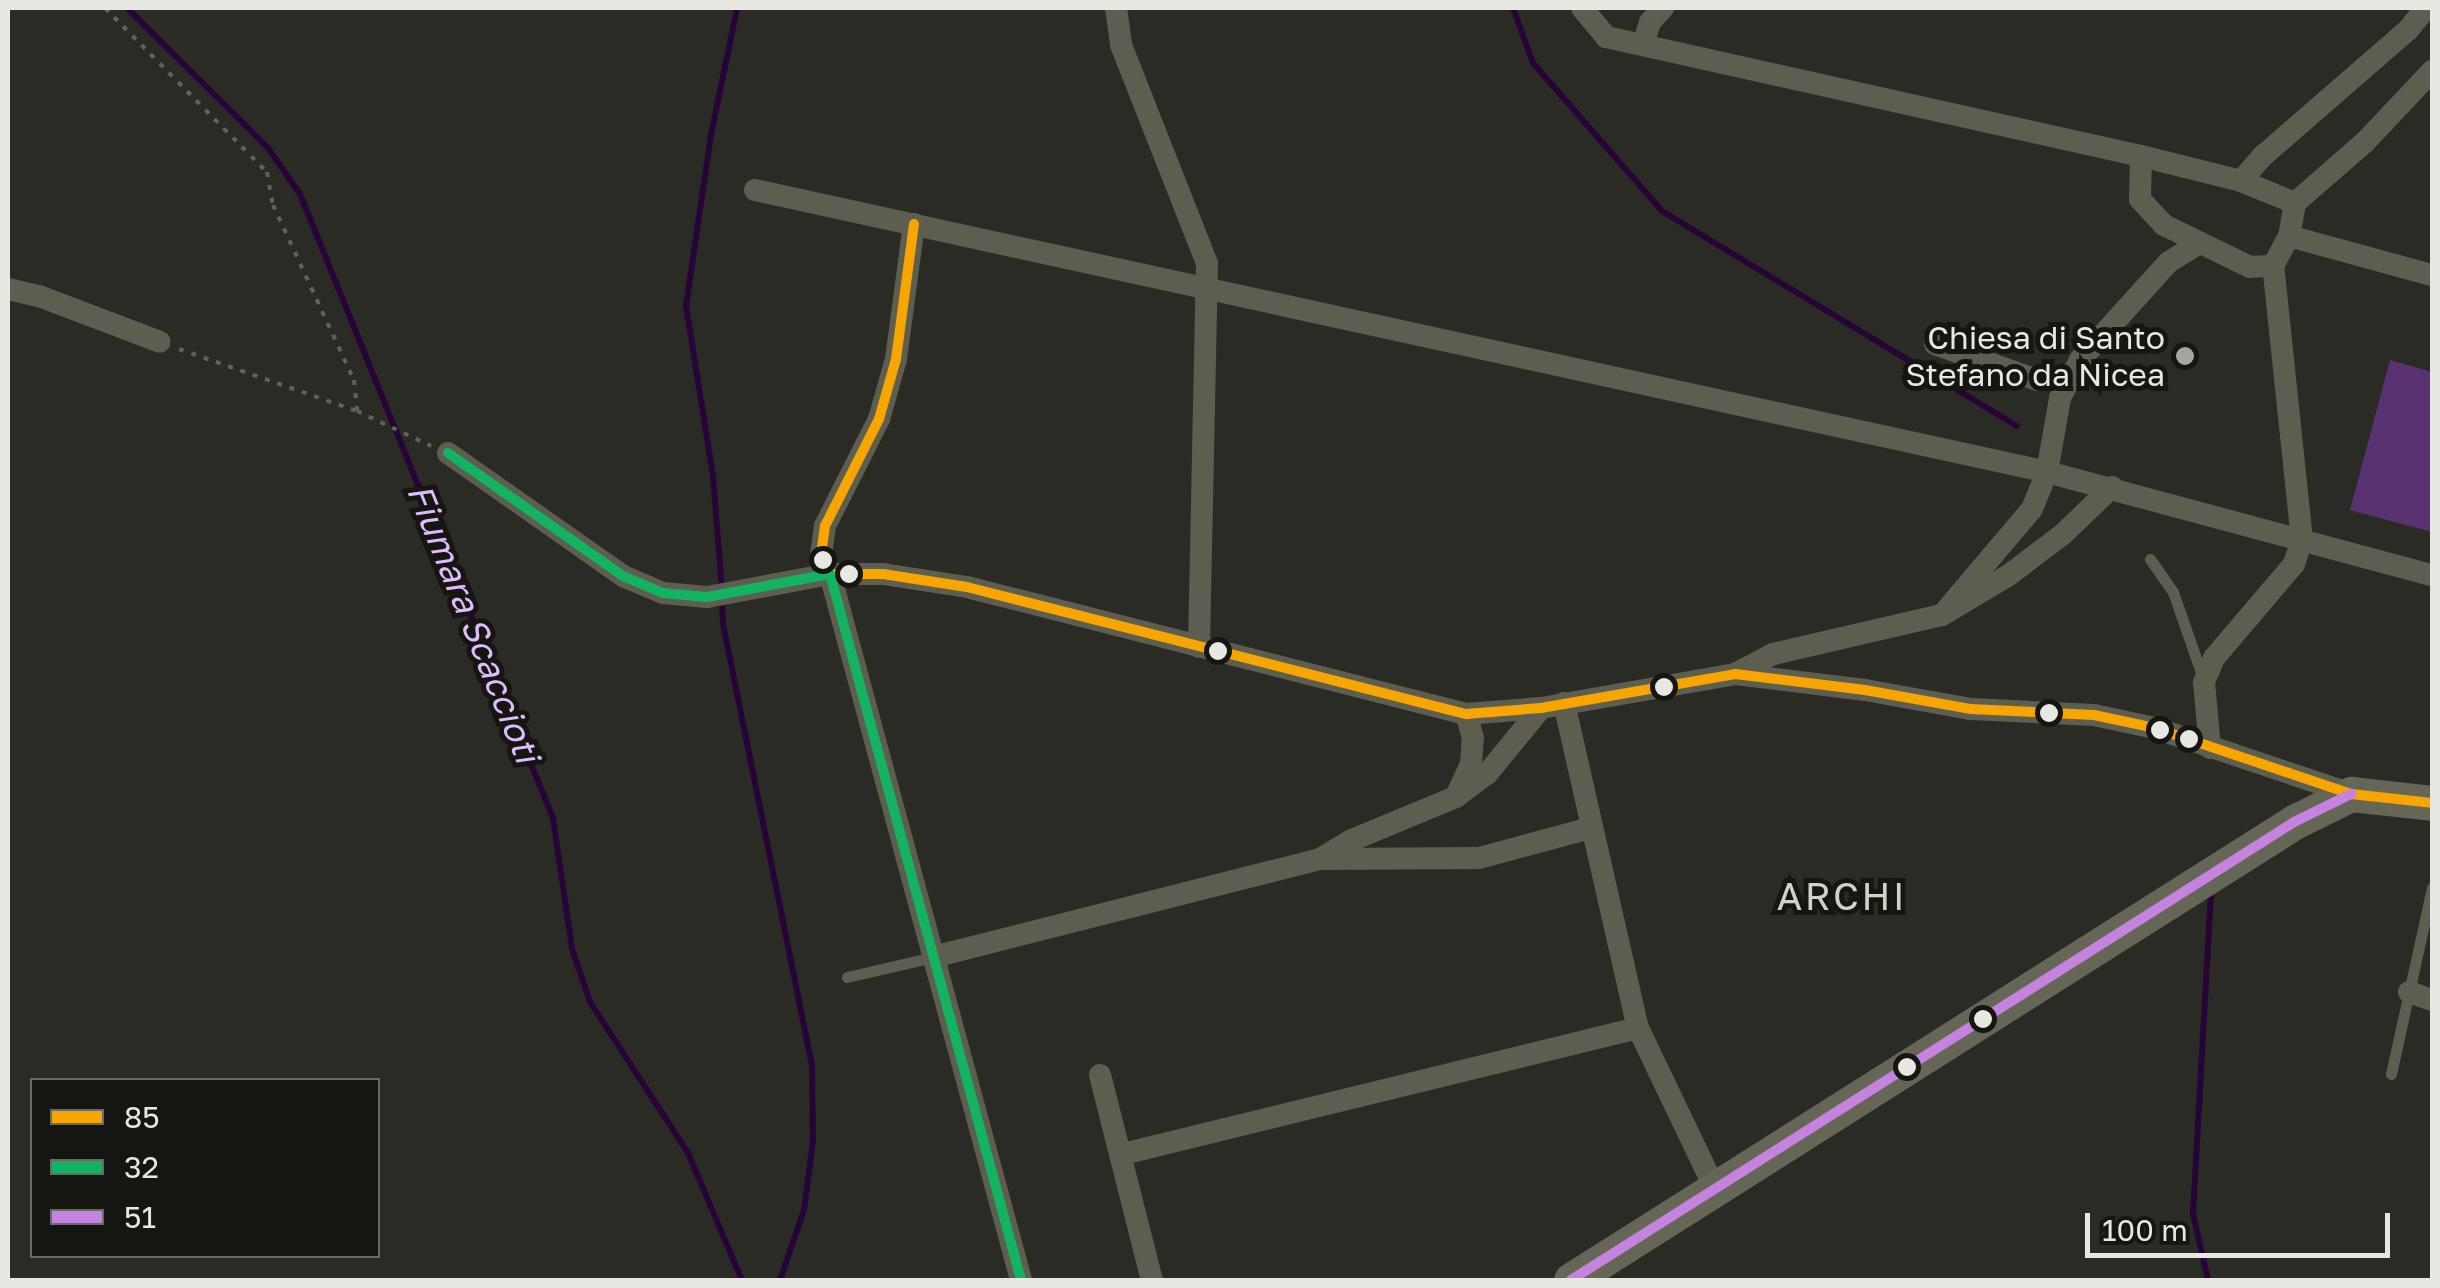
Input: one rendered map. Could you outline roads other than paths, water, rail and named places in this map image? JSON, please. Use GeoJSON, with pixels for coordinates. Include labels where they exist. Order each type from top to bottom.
{"type":"FeatureCollection","features":[{"type":"Feature","properties":{"kind":"main road"},"geometry":{"type":"LineString","coordinates":[[1572,1280],[2294,822],[2352,794],[2432,804]]}},
{"type":"Feature","properties":{"kind":"street"},"geometry":{"type":"LineString","coordinates":[[1116,8],[1121,45],[1207,263],[1199,647]]}},
{"type":"Feature","properties":{"kind":"street"},"geometry":{"type":"LineString","coordinates":[[1582,8],[1606,36],[2141,156],[2241,181],[2295,203]]}},
{"type":"Feature","properties":{"kind":"street"},"geometry":{"type":"LineString","coordinates":[[1643,44],[1650,22],[1663,8]]}},
{"type":"Feature","properties":{"kind":"street"},"geometry":{"type":"LineString","coordinates":[[2241,181],[2264,155],[2408,30],[2426,8]]}},
{"type":"Feature","properties":{"kind":"street"},"geometry":{"type":"LineString","coordinates":[[2210,748],[2204,682],[2214,658],[2294,564],[2302,540],[2274,266],[2288,236],[2295,203],[2365,142],[2432,71]]}},
{"type":"Feature","properties":{"kind":"street"},"geometry":{"type":"LineString","coordinates":[[2141,156],[2140,199],[2164,224],[2250,267],[2274,266]]}},
{"type":"Feature","properties":{"kind":"street"},"geometry":{"type":"LineString","coordinates":[[754,190],[1208,286],[2112,487],[2432,575]]}},
{"type":"Feature","properties":{"kind":"street"},"geometry":{"type":"LineString","coordinates":[[914,224],[896,358],[879,419],[824,526],[821,554],[830,574],[1022,1280]]}},
{"type":"Feature","properties":{"kind":"street"},"geometry":{"type":"LineString","coordinates":[[2164,224],[2169,262]]}},
{"type":"Feature","properties":{"kind":"street"},"geometry":{"type":"LineString","coordinates":[[2288,236],[2432,275]]}},
{"type":"Feature","properties":{"kind":"street"},"geometry":{"type":"LineString","coordinates":[[1942,615],[2032,509],[2046,472],[2060,398],[2080,360],[2169,262],[2200,242]]}},
{"type":"Feature","properties":{"kind":"street"},"geometry":{"type":"LineString","coordinates":[[8,289],[39,296],[160,342]]}},
{"type":"Feature","properties":{"kind":"street"},"geometry":{"type":"LineString","coordinates":[[1935,344],[2037,380],[2069,380]]}},
{"type":"Feature","properties":{"kind":"street"},"geometry":{"type":"LineString","coordinates":[[448,453],[624,576],[662,593],[707,597],[830,574],[883,574],[967,587],[1466,714],[1541,708],[1734,674],[1865,690],[1972,709],[2094,715],[2155,728],[2352,794]]}},
{"type":"Feature","properties":{"kind":"street"},"geometry":{"type":"LineString","coordinates":[[1734,674],[1773,654],[1942,615],[2010,575],[2063,534],[2112,487]]}},
{"type":"Feature","properties":{"kind":"street"},"geometry":{"type":"LineString","coordinates":[[1564,703],[1638,1028],[1715,1189]]}},
{"type":"Feature","properties":{"kind":"street"},"geometry":{"type":"LineString","coordinates":[[1320,859],[1352,840],[1456,797],[1487,774],[1541,708]]}},
{"type":"Feature","properties":{"kind":"street"},"geometry":{"type":"LineString","coordinates":[[1456,797],[1471,764],[1473,738],[1466,714]]}},
{"type":"Feature","properties":{"kind":"street"},"geometry":{"type":"LineString","coordinates":[[933,957],[1320,859],[1479,858],[1590,828]]}},
{"type":"Feature","properties":{"kind":"street"},"geometry":{"type":"LineString","coordinates":[[2409,992],[2432,1000]]}},
{"type":"Feature","properties":{"kind":"street"},"geometry":{"type":"LineString","coordinates":[[1123,1154],[1638,1028]]}},
{"type":"Feature","properties":{"kind":"street"},"geometry":{"type":"LineString","coordinates":[[1100,1075],[1152,1280]]}},
{"type":"Feature","properties":{"kind":"lane"},"geometry":{"type":"LineString","coordinates":[[2150,559],[2174,592],[2204,682]]}},
{"type":"Feature","properties":{"kind":"lane"},"geometry":{"type":"LineString","coordinates":[[2391,1074],[2432,887]]}},
{"type":"Feature","properties":{"kind":"lane"},"geometry":{"type":"LineString","coordinates":[[847,977],[933,957]]}},
{"type":"Feature","properties":{"kind":"waterway","name":"Fiumara Scaccioti"},"geometry":{"type":"LineString","coordinates":[[127,8],[268,148],[300,194],[553,818],[572,949],[590,1002],[688,1153],[742,1280]]}},
{"type":"Feature","properties":{"kind":"waterway"},"geometry":{"type":"LineString","coordinates":[[722,589],[713,476],[686,306],[711,135],[737,8]]}},
{"type":"Feature","properties":{"kind":"waterway"},"geometry":{"type":"LineString","coordinates":[[1513,8],[1533,63],[1662,211],[2017,426]]}},
{"type":"Feature","properties":{"kind":"waterway"},"geometry":{"type":"LineString","coordinates":[[722,602],[723,624],[812,1064],[813,1141],[804,1210],[780,1280]]}},
{"type":"Feature","properties":{"kind":"waterway"},"geometry":{"type":"LineString","coordinates":[[2208,1280],[2193,1214],[2211,891]]}},
{"type":"Feature","properties":{"kind":"place","name":"Chiesa di Santo Stefano da Nicea"},"geometry":{"type":"Point","coordinates":[2185,356]}},
{"type":"Feature","properties":{"kind":"district","name":"ARCHI"},"geometry":{"type":"Point","coordinates":[1842,896]}}]}
